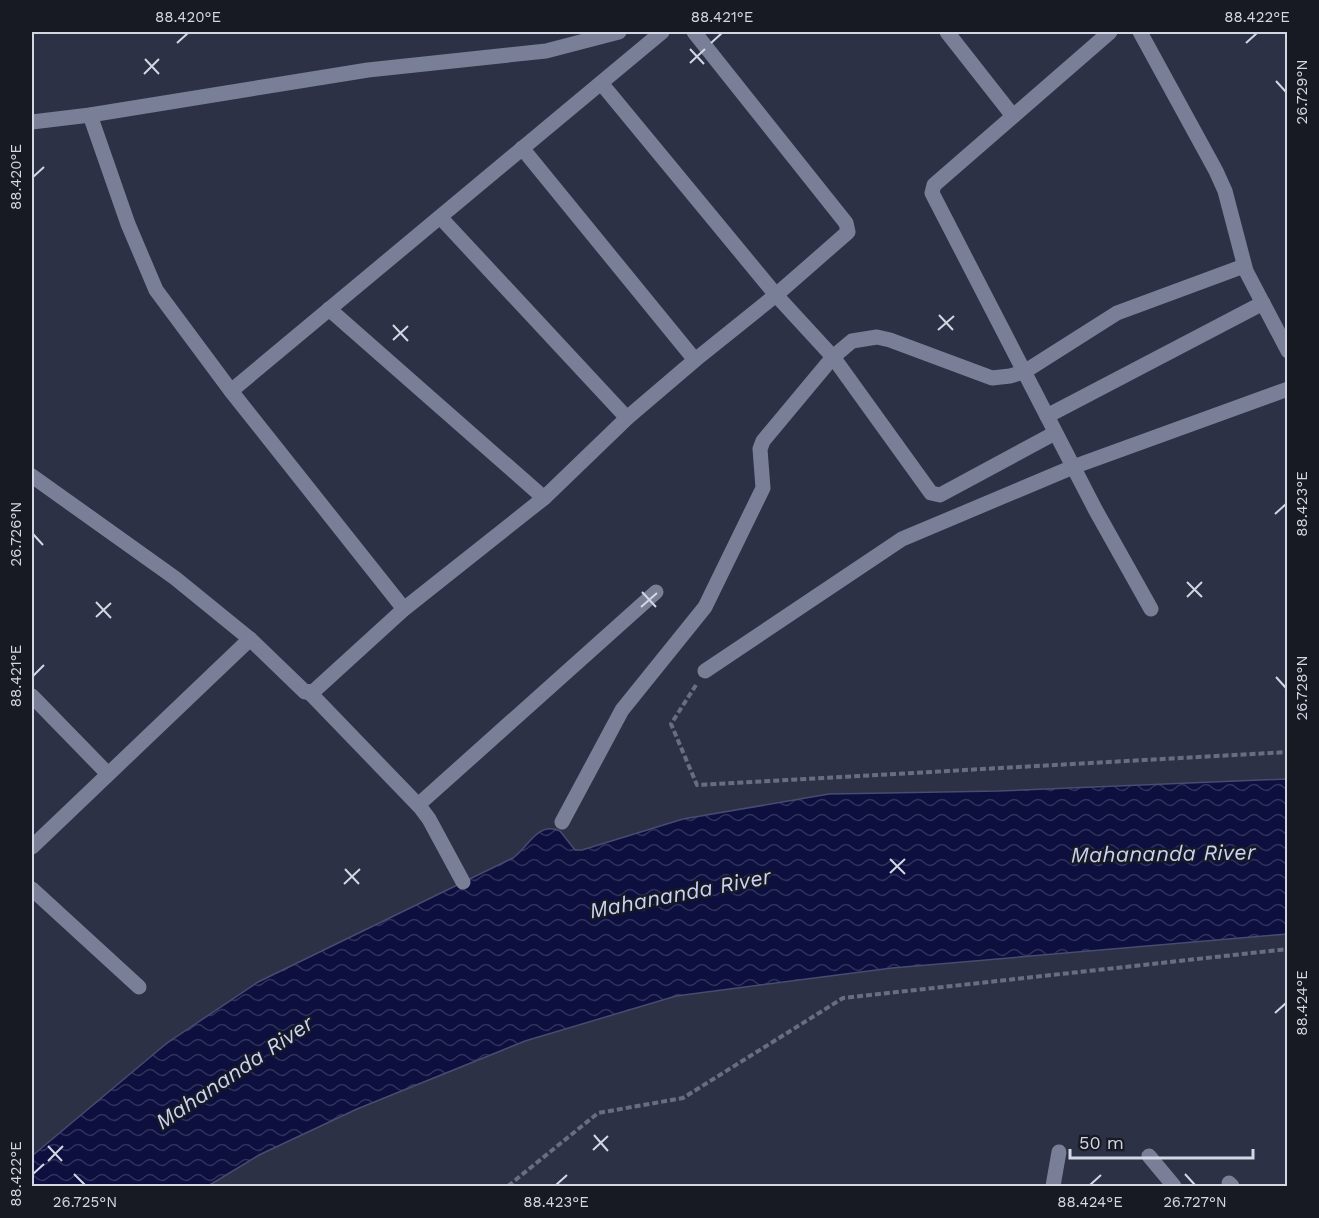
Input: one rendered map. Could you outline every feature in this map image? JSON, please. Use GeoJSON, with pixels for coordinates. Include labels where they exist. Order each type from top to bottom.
{"type":"FeatureCollection","features":[{"type":"Feature","properties":{"kind":"street"},"geometry":{"type":"LineString","coordinates":[[32,122],[90,115],[368,70],[546,51],[619,32]]}},
{"type":"Feature","properties":{"kind":"street"},"geometry":{"type":"LineString","coordinates":[[231,391],[662,32]]}},
{"type":"Feature","properties":{"kind":"street"},"geometry":{"type":"LineString","coordinates":[[310,693],[404,609],[544,498],[627,418],[845,236],[848,228],[694,32]]}},
{"type":"Feature","properties":{"kind":"street"},"geometry":{"type":"LineString","coordinates":[[946,32],[1013,116]]}},
{"type":"Feature","properties":{"kind":"street"},"geometry":{"type":"LineString","coordinates":[[1110,32],[934,185],[932,193],[1055,433],[1151,609]]}},
{"type":"Feature","properties":{"kind":"street"},"geometry":{"type":"LineString","coordinates":[[1140,32],[1216,171],[1224,191],[1244,266],[1287,351]]}},
{"type":"Feature","properties":{"kind":"street"},"geometry":{"type":"LineString","coordinates":[[601,83],[776,295],[833,357],[928,490],[935,495],[1055,433]]}},
{"type":"Feature","properties":{"kind":"street"},"geometry":{"type":"LineString","coordinates":[[90,115],[151,282],[231,391],[404,609]]}},
{"type":"Feature","properties":{"kind":"street"},"geometry":{"type":"LineString","coordinates":[[522,148],[695,360]]}},
{"type":"Feature","properties":{"kind":"street"},"geometry":{"type":"LineString","coordinates":[[440,217],[627,418]]}},
{"type":"Feature","properties":{"kind":"street"},"geometry":{"type":"LineString","coordinates":[[562,822],[622,710],[705,607],[763,488],[760,445],[833,357],[852,341],[877,337],[992,378],[1010,376],[1024,372],[1117,313],[1244,266]]}},
{"type":"Feature","properties":{"kind":"street"},"geometry":{"type":"LineString","coordinates":[[1047,416],[1263,303]]}},
{"type":"Feature","properties":{"kind":"street"},"geometry":{"type":"LineString","coordinates":[[329,309],[544,498]]}},
{"type":"Feature","properties":{"kind":"street"},"geometry":{"type":"LineString","coordinates":[[705,671],[902,539],[1073,467],[1287,389]]}},
{"type":"Feature","properties":{"kind":"street"},"geometry":{"type":"LineString","coordinates":[[32,476],[176,578],[250,639],[301,689],[310,693],[418,805],[429,819],[463,882]]}},
{"type":"Feature","properties":{"kind":"street"},"geometry":{"type":"LineString","coordinates":[[418,805],[656,592]]}},
{"type":"Feature","properties":{"kind":"street"},"geometry":{"type":"LineString","coordinates":[[32,848],[250,639]]}},
{"type":"Feature","properties":{"kind":"street"},"geometry":{"type":"LineString","coordinates":[[32,696],[108,774]]}},
{"type":"Feature","properties":{"kind":"street"},"geometry":{"type":"LineString","coordinates":[[32,889],[139,987]]}},
{"type":"Feature","properties":{"kind":"street"},"geometry":{"type":"LineString","coordinates":[[1053,1186],[1059,1152]]}},
{"type":"Feature","properties":{"kind":"street"},"geometry":{"type":"LineString","coordinates":[[1149,1156],[1174,1186]]}},
{"type":"Feature","properties":{"kind":"path"},"geometry":{"type":"LineString","coordinates":[[705,671],[671,724],[697,785],[1287,752]]}},
{"type":"Feature","properties":{"kind":"path"},"geometry":{"type":"LineString","coordinates":[[508,1186],[598,1113],[683,1098],[843,998],[1287,949]]}},
{"type":"Feature","properties":{"kind":"water","name":"Mahananda River"},"geometry":{"type":"Polygon","coordinates":[[[1287,779],[1287,934],[892,968],[676,996],[525,1041],[357,1109],[259,1155],[208,1186],[32,1186],[32,1156],[167,1043],[258,982],[513,858],[539,832],[545,829],[560,831],[575,850],[582,850],[683,819],[829,794],[998,791],[1287,779]]]}}]}
